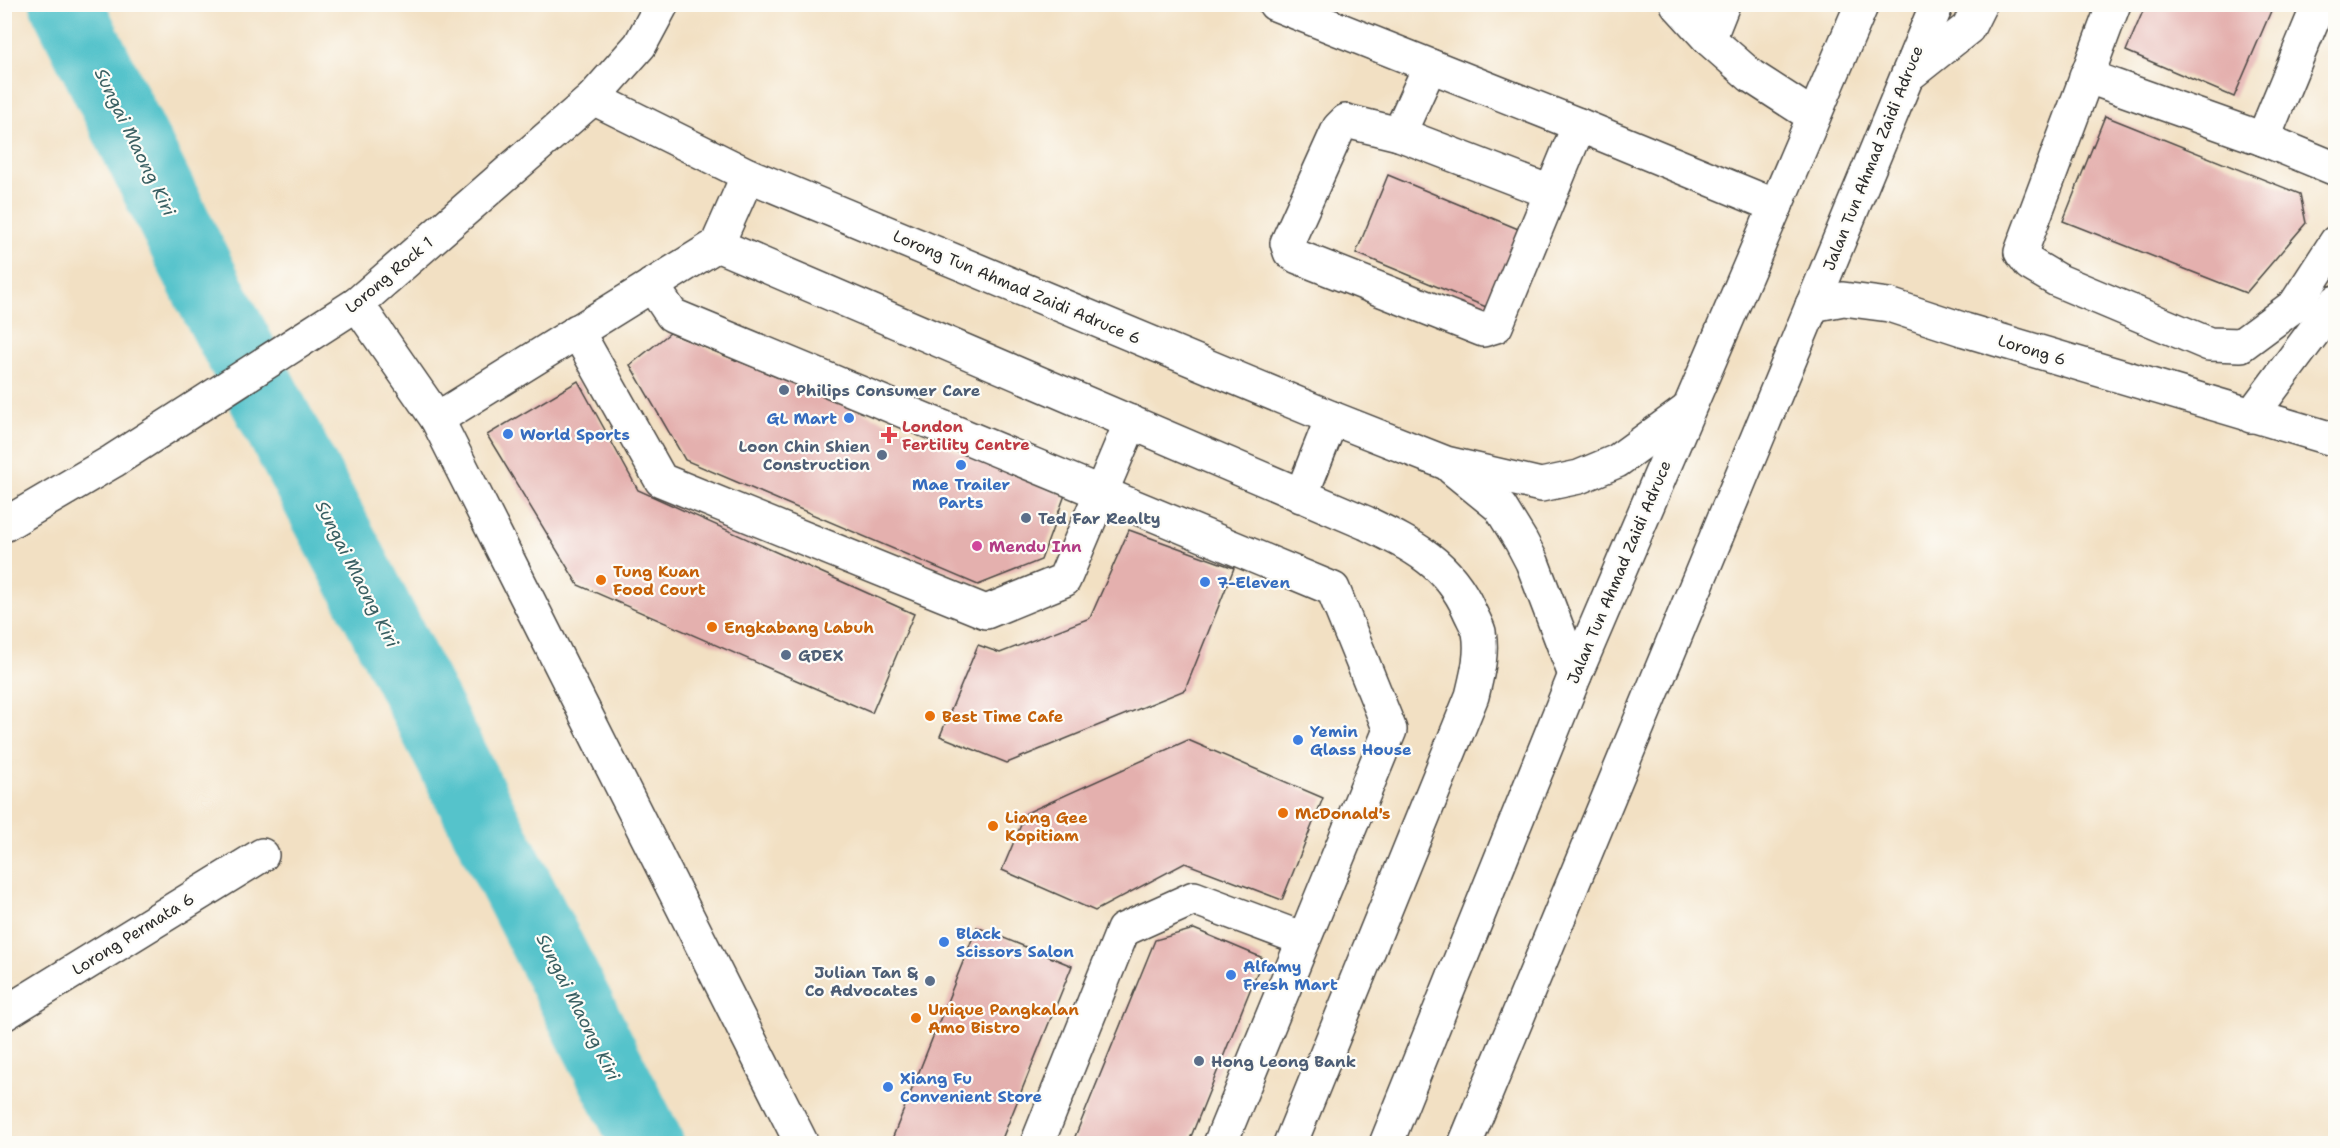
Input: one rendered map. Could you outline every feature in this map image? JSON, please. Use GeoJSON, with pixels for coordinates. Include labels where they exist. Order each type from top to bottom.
{"type":"FeatureCollection","features":[{"type":"Feature","properties":{"kind":"street","name":"Lorong Rock 1"},"geometry":{"type":"LineString","coordinates":[[4,525],[112,461],[357,304],[593,98],[640,45],[662,4]]}},
{"type":"Feature","properties":{"kind":"street"},"geometry":{"type":"LineString","coordinates":[[1275,4],[1308,13],[1430,66],[1579,124],[1776,206]]}},
{"type":"Feature","properties":{"kind":"street"},"geometry":{"type":"LineString","coordinates":[[1677,4],[1709,39],[1751,76],[1813,116]]}},
{"type":"Feature","properties":{"kind":"street"},"geometry":{"type":"LineString","coordinates":[[1709,39],[1722,4]]}},
{"type":"Feature","properties":{"kind":"street"},"geometry":{"type":"LineString","coordinates":[[1839,4],[1839,59]]}},
{"type":"Feature","properties":{"kind":"street","name":"Jalan Tun Ahmad Zaidi Adruce"},"geometry":{"type":"LineString","coordinates":[[1386,1143],[1575,675],[1862,4]]}},
{"type":"Feature","properties":{"kind":"street","name":"Jalan Tun Ahmad Zaidi Adruce"},"geometry":{"type":"LineString","coordinates":[[1465,1143],[1937,4]]}},
{"type":"Feature","properties":{"kind":"street"},"geometry":{"type":"LineString","coordinates":[[1907,77],[1968,28],[1980,4]]}},
{"type":"Feature","properties":{"kind":"street"},"geometry":{"type":"LineString","coordinates":[[2114,4],[2021,252],[2030,264],[2057,280],[2209,344],[2241,345],[2295,305],[2327,293]]}},
{"type":"Feature","properties":{"kind":"street"},"geometry":{"type":"LineString","coordinates":[[2263,139],[2319,4]]}},
{"type":"Feature","properties":{"kind":"street"},"geometry":{"type":"LineString","coordinates":[[1399,134],[1430,66]]}},
{"type":"Feature","properties":{"kind":"street"},"geometry":{"type":"LineString","coordinates":[[2086,76],[2263,139],[2336,169]]}},
{"type":"Feature","properties":{"kind":"street","name":"Lorong Tun Ahmad Zaidi Adruce 6"},"geometry":{"type":"LineString","coordinates":[[593,98],[748,175],[1332,418],[1446,463],[1541,485],[1579,477],[1617,461],[1687,410]]}},
{"type":"Feature","properties":{"kind":"street"},"geometry":{"type":"LineString","coordinates":[[1550,192],[1399,134],[1346,121],[1339,128],[1287,243],[1290,252],[1298,257],[1483,330],[1490,329],[1496,326],[1579,124]]}},
{"type":"Feature","properties":{"kind":"street"},"geometry":{"type":"LineString","coordinates":[[437,419],[717,245],[748,175]]}},
{"type":"Feature","properties":{"kind":"street"},"geometry":{"type":"LineString","coordinates":[[2251,416],[2327,293],[2336,242]]}},
{"type":"Feature","properties":{"kind":"street"},"geometry":{"type":"LineString","coordinates":[[717,245],[1406,542],[1443,568],[1463,597],[1479,631],[1480,663],[1472,696],[1290,1143]]}},
{"type":"Feature","properties":{"kind":"street"},"geometry":{"type":"LineString","coordinates":[[652,285],[672,315],[1333,589],[1390,730],[1220,1143]]}},
{"type":"Feature","properties":{"kind":"street","name":"Lorong 6"},"geometry":{"type":"LineString","coordinates":[[1812,305],[1843,299],[1889,305],[2336,440]]}},
{"type":"Feature","properties":{"kind":"street"},"geometry":{"type":"LineString","coordinates":[[357,304],[437,419],[802,1143]]}},
{"type":"Feature","properties":{"kind":"street"},"geometry":{"type":"LineString","coordinates":[[578,331],[660,480],[986,612],[1065,580],[1131,422]]}},
{"type":"Feature","properties":{"kind":"street"},"geometry":{"type":"LineString","coordinates":[[1301,496],[1332,418]]}},
{"type":"Feature","properties":{"kind":"street","name":"Lorong Tun Ahmad Zaidi Adruce 6"},"geometry":{"type":"LineString","coordinates":[[1446,463],[1500,507],[1521,541],[1532,562],[1575,675]]}},
{"type":"Feature","properties":{"kind":"street","name":"Lorong Permata 6"},"geometry":{"type":"LineString","coordinates":[[4,1014],[261,855]]}},
{"type":"Feature","properties":{"kind":"street"},"geometry":{"type":"LineString","coordinates":[[1037,1143],[1123,930],[1194,898],[1303,939]]}},
{"type":"Feature","properties":{"kind":"building"},"geometry":{"type":"Polygon","coordinates":[[[2146,4],[2274,4],[2234,97],[2126,51],[2146,4]]]}},
{"type":"Feature","properties":{"kind":"building"},"geometry":{"type":"Polygon","coordinates":[[[2105,116],[2300,194],[2306,223],[2246,293],[2063,221],[2105,116]]]}},
{"type":"Feature","properties":{"kind":"building"},"geometry":{"type":"Polygon","coordinates":[[[1388,175],[1523,231],[1491,309],[1356,253],[1388,175]]]}},
{"type":"Feature","properties":{"kind":"building"},"geometry":{"type":"Polygon","coordinates":[[[670,333],[1065,495],[1041,560],[978,585],[685,460],[630,365],[670,333]]]}},
{"type":"Feature","properties":{"kind":"building"},"geometry":{"type":"Polygon","coordinates":[[[578,381],[638,490],[914,614],[872,713],[578,585],[487,435],[578,381]]]}},
{"type":"Feature","properties":{"kind":"building"},"geometry":{"type":"Polygon","coordinates":[[[1129,530],[1234,568],[1185,690],[1007,763],[940,736],[978,645],[1000,653],[1090,618],[1129,530]]]}},
{"type":"Feature","properties":{"kind":"building"},"geometry":{"type":"Polygon","coordinates":[[[1188,740],[1323,798],[1282,900],[1185,863],[1095,911],[1002,870],[1026,813],[1188,740]]]}},
{"type":"Feature","properties":{"kind":"building"},"geometry":{"type":"Polygon","coordinates":[[[977,927],[1072,966],[1000,1144],[890,1144],[977,927]]]}},
{"type":"Feature","properties":{"kind":"building"},"geometry":{"type":"Polygon","coordinates":[[[1194,929],[1263,958],[1188,1144],[1072,1144],[1155,940],[1194,929]]]}},
{"type":"Feature","properties":{"kind":"waterway","name":"Sungai Maong Kiri"},"geometry":{"type":"LineString","coordinates":[[66,4],[210,294],[359,576],[648,1144]]}},
{"type":"Feature","properties":{"kind":"place","name":"Philips Consumer Care"},"geometry":{"type":"Point","coordinates":[784,390]}},
{"type":"Feature","properties":{"kind":"place","name":"GL Mart"},"geometry":{"type":"Point","coordinates":[849,418]}},
{"type":"Feature","properties":{"kind":"place","name":"World Sports"},"geometry":{"type":"Point","coordinates":[508,434]}},
{"type":"Feature","properties":{"kind":"place","name":"London Fertility Centre"},"geometry":{"type":"Point","coordinates":[889,435]}},
{"type":"Feature","properties":{"kind":"place","name":"Loon Chin Shien Construction"},"geometry":{"type":"Point","coordinates":[882,455]}},
{"type":"Feature","properties":{"kind":"place","name":"Mae Trailer Parts"},"geometry":{"type":"Point","coordinates":[961,465]}},
{"type":"Feature","properties":{"kind":"place","name":"Ted Far Realty"},"geometry":{"type":"Point","coordinates":[1026,518]}},
{"type":"Feature","properties":{"kind":"place","name":"Mendu Inn"},"geometry":{"type":"Point","coordinates":[977,546]}},
{"type":"Feature","properties":{"kind":"place","name":"Tung Kuan Food Court"},"geometry":{"type":"Point","coordinates":[601,580]}},
{"type":"Feature","properties":{"kind":"place","name":"7-Eleven"},"geometry":{"type":"Point","coordinates":[1205,582]}},
{"type":"Feature","properties":{"kind":"place","name":"Engkabang Labuh"},"geometry":{"type":"Point","coordinates":[712,627]}},
{"type":"Feature","properties":{"kind":"place","name":"GDEX"},"geometry":{"type":"Point","coordinates":[786,655]}},
{"type":"Feature","properties":{"kind":"place","name":"Best Time Cafe"},"geometry":{"type":"Point","coordinates":[930,716]}},
{"type":"Feature","properties":{"kind":"place","name":"Yemin Glass House"},"geometry":{"type":"Point","coordinates":[1298,740]}},
{"type":"Feature","properties":{"kind":"place","name":"McDonald's"},"geometry":{"type":"Point","coordinates":[1283,813]}},
{"type":"Feature","properties":{"kind":"place","name":"Liang Gee Kopitiam"},"geometry":{"type":"Point","coordinates":[993,826]}},
{"type":"Feature","properties":{"kind":"place","name":"Black Scissors Salon"},"geometry":{"type":"Point","coordinates":[944,942]}},
{"type":"Feature","properties":{"kind":"place","name":"Alfamy Fresh Mart"},"geometry":{"type":"Point","coordinates":[1231,975]}},
{"type":"Feature","properties":{"kind":"place","name":"Julian Tan & Co Advocates"},"geometry":{"type":"Point","coordinates":[930,981]}},
{"type":"Feature","properties":{"kind":"place","name":"Unique Pangkalan Amo Bistro"},"geometry":{"type":"Point","coordinates":[916,1018]}},
{"type":"Feature","properties":{"kind":"place","name":"Hong Leong Bank"},"geometry":{"type":"Point","coordinates":[1199,1061]}},
{"type":"Feature","properties":{"kind":"place","name":"Xiang Fu Convenient Store"},"geometry":{"type":"Point","coordinates":[888,1087]}}]}
